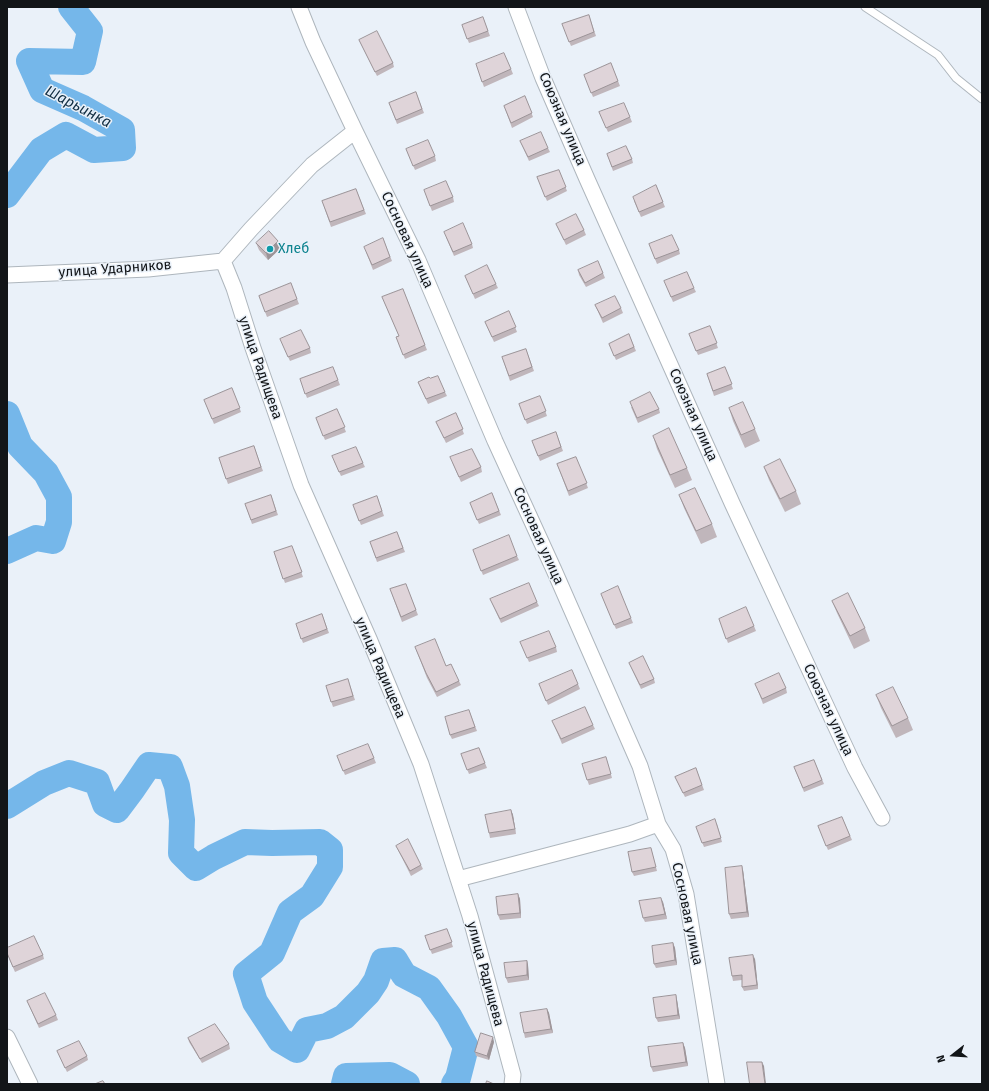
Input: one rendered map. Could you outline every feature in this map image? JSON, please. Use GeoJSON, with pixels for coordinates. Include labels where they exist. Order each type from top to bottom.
{"type":"FeatureCollection","features":[{"type":"Feature","properties":{"kind":"street","name":"Сосновая улица"},"geometry":{"type":"LineString","coordinates":[[298,7],[355,132],[418,260],[495,441],[640,766],[658,824],[673,849],[686,894],[717,1084]]}},
{"type":"Feature","properties":{"kind":"street","name":"Союзная улица"},"geometry":{"type":"LineString","coordinates":[[516,7],[544,78],[587,179],[729,496],[854,768],[882,818]]}},
{"type":"Feature","properties":{"kind":"street"},"geometry":{"type":"LineString","coordinates":[[223,261],[251,229],[312,166],[355,132]]}},
{"type":"Feature","properties":{"kind":"street","name":"улица Ударников"},"geometry":{"type":"LineString","coordinates":[[7,276],[148,269],[223,261]]}},
{"type":"Feature","properties":{"kind":"street","name":"улица Радищева"},"geometry":{"type":"LineString","coordinates":[[223,261],[234,288],[253,348],[301,485],[370,641],[421,764],[472,924],[512,1075],[512,1084]]}},
{"type":"Feature","properties":{"kind":"street"},"geometry":{"type":"LineString","coordinates":[[458,879],[630,834],[658,824]]}},
{"type":"Feature","properties":{"kind":"street"},"geometry":{"type":"LineString","coordinates":[[7,1037],[30,1084]]}},
{"type":"Feature","properties":{"kind":"lane"},"geometry":{"type":"LineString","coordinates":[[865,7],[938,55],[956,78],[982,99]]}},
{"type":"Feature","properties":{"kind":"building"},"geometry":{"type":"Polygon","coordinates":[[[589,15],[594,32],[569,42],[562,24],[589,15]]]}},
{"type":"Feature","properties":{"kind":"building"},"geometry":{"type":"Polygon","coordinates":[[[483,17],[488,31],[467,39],[462,25],[483,17]]]}},
{"type":"Feature","properties":{"kind":"building"},"geometry":{"type":"Polygon","coordinates":[[[377,31],[393,63],[375,72],[359,40],[377,31]]]}},
{"type":"Feature","properties":{"kind":"building"},"geometry":{"type":"Polygon","coordinates":[[[504,53],[511,69],[482,82],[476,64],[504,53]]]}},
{"type":"Feature","properties":{"kind":"building"},"geometry":{"type":"Polygon","coordinates":[[[611,63],[618,81],[591,93],[584,75],[611,63]]]}},
{"type":"Feature","properties":{"kind":"building"},"geometry":{"type":"Polygon","coordinates":[[[416,92],[422,109],[396,120],[389,103],[416,92]]]}},
{"type":"Feature","properties":{"kind":"building"},"geometry":{"type":"Polygon","coordinates":[[[525,96],[532,113],[511,123],[504,106],[525,96]]]}},
{"type":"Feature","properties":{"kind":"building"},"geometry":{"type":"Polygon","coordinates":[[[624,103],[630,117],[606,128],[599,112],[624,103]]]}},
{"type":"Feature","properties":{"kind":"building"},"geometry":{"type":"Polygon","coordinates":[[[541,132],[548,148],[528,157],[520,141],[541,132]]]}},
{"type":"Feature","properties":{"kind":"building"},"geometry":{"type":"Polygon","coordinates":[[[428,140],[435,156],[413,166],[406,149],[428,140]]]}},
{"type":"Feature","properties":{"kind":"building"},"geometry":{"type":"Polygon","coordinates":[[[626,146],[632,159],[612,167],[607,154],[626,146]]]}},
{"type":"Feature","properties":{"kind":"building"},"geometry":{"type":"Polygon","coordinates":[[[559,170],[566,187],[545,197],[537,177],[559,170]]]}},
{"type":"Feature","properties":{"kind":"building"},"geometry":{"type":"Polygon","coordinates":[[[446,181],[453,197],[430,206],[424,190],[446,181]]]}},
{"type":"Feature","properties":{"kind":"building"},"geometry":{"type":"Polygon","coordinates":[[[656,185],[663,202],[639,212],[633,197],[656,185]]]}},
{"type":"Feature","properties":{"kind":"building"},"geometry":{"type":"Polygon","coordinates":[[[356,189],[364,210],[330,222],[322,201],[356,189]]]}},
{"type":"Feature","properties":{"kind":"building"},"geometry":{"type":"Polygon","coordinates":[[[576,214],[584,230],[564,240],[556,224],[576,214]]]}},
{"type":"Feature","properties":{"kind":"building"},"geometry":{"type":"Polygon","coordinates":[[[463,223],[472,244],[453,252],[444,232],[463,223]]]}},
{"type":"Feature","properties":{"kind":"building"},"geometry":{"type":"Polygon","coordinates":[[[269,231],[278,241],[266,253],[256,243],[269,231]]]}},
{"type":"Feature","properties":{"kind":"building"},"geometry":{"type":"Polygon","coordinates":[[[672,235],[679,250],[655,259],[649,244],[672,235]]]}},
{"type":"Feature","properties":{"kind":"building"},"geometry":{"type":"Polygon","coordinates":[[[383,238],[390,257],[372,265],[364,247],[383,238]]]}},
{"type":"Feature","properties":{"kind":"building"},"geometry":{"type":"Polygon","coordinates":[[[598,261],[603,273],[585,283],[578,270],[598,261]]]}},
{"type":"Feature","properties":{"kind":"building"},"geometry":{"type":"Polygon","coordinates":[[[487,265],[496,284],[473,294],[465,276],[487,265]]]}},
{"type":"Feature","properties":{"kind":"building"},"geometry":{"type":"Polygon","coordinates":[[[687,272],[694,288],[671,297],[664,281],[687,272]]]}},
{"type":"Feature","properties":{"kind":"building"},"geometry":{"type":"Polygon","coordinates":[[[291,283],[297,299],[265,312],[259,296],[291,283]]]}},
{"type":"Feature","properties":{"kind":"building"},"geometry":{"type":"Polygon","coordinates":[[[403,289],[425,345],[403,355],[396,337],[399,336],[382,297],[403,289]]]}},
{"type":"Feature","properties":{"kind":"building"},"geometry":{"type":"Polygon","coordinates":[[[615,296],[621,308],[602,318],[595,305],[615,296]]]}},
{"type":"Feature","properties":{"kind":"building"},"geometry":{"type":"Polygon","coordinates":[[[509,311],[516,327],[492,337],[485,322],[509,311]]]}},
{"type":"Feature","properties":{"kind":"building"},"geometry":{"type":"Polygon","coordinates":[[[710,326],[717,343],[696,351],[689,334],[710,326]]]}},
{"type":"Feature","properties":{"kind":"building"},"geometry":{"type":"Polygon","coordinates":[[[301,330],[310,348],[288,357],[280,339],[301,330]]]}},
{"type":"Feature","properties":{"kind":"building"},"geometry":{"type":"Polygon","coordinates":[[[629,334],[634,347],[614,356],[609,344],[629,334]]]}},
{"type":"Feature","properties":{"kind":"building"},"geometry":{"type":"Polygon","coordinates":[[[526,349],[532,367],[509,376],[502,357],[526,349]]]}},
{"type":"Feature","properties":{"kind":"building"},"geometry":{"type":"Polygon","coordinates":[[[333,367],[338,380],[305,394],[300,379],[333,367]]]}},
{"type":"Feature","properties":{"kind":"building"},"geometry":{"type":"Polygon","coordinates":[[[725,367],[732,384],[713,391],[707,374],[725,367]]]}},
{"type":"Feature","properties":{"kind":"building"},"geometry":{"type":"Polygon","coordinates":[[[438,376],[445,392],[426,399],[418,382],[429,377],[438,376]]]}},
{"type":"Feature","properties":{"kind":"building"},"geometry":{"type":"Polygon","coordinates":[[[232,388],[240,408],[212,419],[204,400],[232,388]]]}},
{"type":"Feature","properties":{"kind":"building"},"geometry":{"type":"Polygon","coordinates":[[[650,392],[659,409],[637,418],[630,402],[650,392]]]}},
{"type":"Feature","properties":{"kind":"building"},"geometry":{"type":"Polygon","coordinates":[[[540,396],[546,411],[525,420],[519,404],[540,396]]]}},
{"type":"Feature","properties":{"kind":"building"},"geometry":{"type":"Polygon","coordinates":[[[743,402],[755,429],[741,435],[729,408],[743,402]]]}},
{"type":"Feature","properties":{"kind":"building"},"geometry":{"type":"Polygon","coordinates":[[[337,409],[345,427],[323,436],[316,418],[337,409]]]}},
{"type":"Feature","properties":{"kind":"building"},"geometry":{"type":"Polygon","coordinates":[[[456,413],[463,429],[444,438],[436,422],[456,413]]]}},
{"type":"Feature","properties":{"kind":"building"},"geometry":{"type":"Polygon","coordinates":[[[669,428],[687,468],[670,475],[653,436],[669,428]]]}},
{"type":"Feature","properties":{"kind":"building"},"geometry":{"type":"Polygon","coordinates":[[[556,432],[561,447],[538,456],[532,441],[556,432]]]}},
{"type":"Feature","properties":{"kind":"building"},"geometry":{"type":"Polygon","coordinates":[[[254,446],[261,467],[226,479],[219,458],[254,446]]]}},
{"type":"Feature","properties":{"kind":"building"},"geometry":{"type":"Polygon","coordinates":[[[356,447],[363,463],[339,472],[332,456],[356,447]]]}},
{"type":"Feature","properties":{"kind":"building"},"geometry":{"type":"Polygon","coordinates":[[[472,449],[481,467],[459,477],[450,457],[472,449]]]}},
{"type":"Feature","properties":{"kind":"building"},"geometry":{"type":"Polygon","coordinates":[[[576,457],[587,483],[568,491],[557,464],[576,457]]]}},
{"type":"Feature","properties":{"kind":"building"},"geometry":{"type":"Polygon","coordinates":[[[780,459],[796,491],[780,499],[764,467],[780,459]]]}},
{"type":"Feature","properties":{"kind":"building"},"geometry":{"type":"Polygon","coordinates":[[[695,488],[712,524],[696,531],[679,495],[695,488]]]}},
{"type":"Feature","properties":{"kind":"building"},"geometry":{"type":"Polygon","coordinates":[[[492,493],[499,511],[477,520],[470,503],[492,493]]]}},
{"type":"Feature","properties":{"kind":"building"},"geometry":{"type":"Polygon","coordinates":[[[271,495],[276,511],[251,520],[245,504],[271,495]]]}},
{"type":"Feature","properties":{"kind":"building"},"geometry":{"type":"Polygon","coordinates":[[[377,496],[382,511],[359,521],[353,505],[377,496]]]}},
{"type":"Feature","properties":{"kind":"building"},"geometry":{"type":"Polygon","coordinates":[[[397,532],[403,548],[376,558],[370,542],[397,532]]]}},
{"type":"Feature","properties":{"kind":"building"},"geometry":{"type":"Polygon","coordinates":[[[509,535],[517,556],[481,571],[473,550],[509,535]]]}},
{"type":"Feature","properties":{"kind":"building"},"geometry":{"type":"Polygon","coordinates":[[[292,546],[302,572],[283,579],[274,552],[292,546]]]}},
{"type":"Feature","properties":{"kind":"building"},"geometry":{"type":"Polygon","coordinates":[[[529,583],[537,602],[500,619],[490,599],[529,583]]]}},
{"type":"Feature","properties":{"kind":"building"},"geometry":{"type":"Polygon","coordinates":[[[406,584],[416,610],[401,617],[390,589],[406,584]]]}},
{"type":"Feature","properties":{"kind":"building"},"geometry":{"type":"Polygon","coordinates":[[[618,586],[631,618],[614,625],[601,594],[618,586]]]}},
{"type":"Feature","properties":{"kind":"building"},"geometry":{"type":"Polygon","coordinates":[[[848,593],[865,628],[850,636],[832,601],[848,593]]]}},
{"type":"Feature","properties":{"kind":"building"},"geometry":{"type":"Polygon","coordinates":[[[746,607],[754,626],[726,639],[719,619],[746,607]]]}},
{"type":"Feature","properties":{"kind":"building"},"geometry":{"type":"Polygon","coordinates":[[[322,614],[327,629],[301,639],[296,624],[322,614]]]}},
{"type":"Feature","properties":{"kind":"building"},"geometry":{"type":"Polygon","coordinates":[[[549,631],[556,647],[527,658],[520,642],[549,631]]]}},
{"type":"Feature","properties":{"kind":"building"},"geometry":{"type":"Polygon","coordinates":[[[435,639],[446,666],[451,664],[459,681],[436,692],[415,647],[435,639]]]}},
{"type":"Feature","properties":{"kind":"building"},"geometry":{"type":"Polygon","coordinates":[[[643,656],[654,679],[640,685],[629,663],[643,656]]]}},
{"type":"Feature","properties":{"kind":"building"},"geometry":{"type":"Polygon","coordinates":[[[572,670],[578,684],[546,701],[539,684],[572,670]]]}},
{"type":"Feature","properties":{"kind":"building"},"geometry":{"type":"Polygon","coordinates":[[[779,673],[786,688],[762,699],[755,684],[779,673]]]}},
{"type":"Feature","properties":{"kind":"building"},"geometry":{"type":"Polygon","coordinates":[[[348,679],[353,696],[331,702],[326,686],[348,679]]]}},
{"type":"Feature","properties":{"kind":"building"},"geometry":{"type":"Polygon","coordinates":[[[893,687],[908,718],[892,726],[876,695],[893,687]]]}},
{"type":"Feature","properties":{"kind":"building"},"geometry":{"type":"Polygon","coordinates":[[[585,707],[593,725],[561,739],[552,721],[585,707]]]}},
{"type":"Feature","properties":{"kind":"building"},"geometry":{"type":"Polygon","coordinates":[[[469,710],[475,727],[450,735],[445,717],[469,710]]]}},
{"type":"Feature","properties":{"kind":"building"},"geometry":{"type":"Polygon","coordinates":[[[368,744],[374,758],[343,771],[337,756],[368,744]]]}},
{"type":"Feature","properties":{"kind":"building"},"geometry":{"type":"Polygon","coordinates":[[[479,748],[485,763],[467,770],[461,754],[479,748]]]}},
{"type":"Feature","properties":{"kind":"building"},"geometry":{"type":"Polygon","coordinates":[[[606,757],[611,774],[587,780],[582,764],[606,757]]]}},
{"type":"Feature","properties":{"kind":"building"},"geometry":{"type":"Polygon","coordinates":[[[814,760],[822,780],[803,788],[794,767],[814,760]]]}},
{"type":"Feature","properties":{"kind":"building"},"geometry":{"type":"Polygon","coordinates":[[[696,768],[702,785],[683,793],[675,777],[696,768]]]}},
{"type":"Feature","properties":{"kind":"building"},"geometry":{"type":"Polygon","coordinates":[[[511,810],[515,829],[489,833],[485,815],[511,810]]]}},
{"type":"Feature","properties":{"kind":"building"},"geometry":{"type":"Polygon","coordinates":[[[842,817],[850,836],[826,846],[818,826],[842,817]]]}},
{"type":"Feature","properties":{"kind":"building"},"geometry":{"type":"Polygon","coordinates":[[[715,819],[721,838],[702,843],[696,827],[715,819]]]}},
{"type":"Feature","properties":{"kind":"building"},"geometry":{"type":"Polygon","coordinates":[[[408,839],[421,865],[410,871],[396,846],[408,839]]]}},
{"type":"Feature","properties":{"kind":"building"},"geometry":{"type":"Polygon","coordinates":[[[651,848],[656,867],[632,872],[628,852],[651,848]]]}},
{"type":"Feature","properties":{"kind":"building"},"geometry":{"type":"Polygon","coordinates":[[[742,866],[747,912],[729,914],[725,868],[742,866]]]}},
{"type":"Feature","properties":{"kind":"building"},"geometry":{"type":"Polygon","coordinates":[[[518,894],[520,913],[498,915],[496,897],[518,894]]]}},
{"type":"Feature","properties":{"kind":"building"},"geometry":{"type":"Polygon","coordinates":[[[661,898],[665,914],[643,918],[639,901],[661,898]]]}},
{"type":"Feature","properties":{"kind":"building"},"geometry":{"type":"Polygon","coordinates":[[[447,929],[452,942],[430,950],[425,936],[447,929]]]}},
{"type":"Feature","properties":{"kind":"building"},"geometry":{"type":"Polygon","coordinates":[[[34,936],[43,955],[13,967],[7,953],[7,948],[34,936]]]}},
{"type":"Feature","properties":{"kind":"building"},"geometry":{"type":"Polygon","coordinates":[[[673,943],[675,960],[654,964],[652,946],[673,943]]]}},
{"type":"Feature","properties":{"kind":"building"},"geometry":{"type":"Polygon","coordinates":[[[753,955],[757,985],[742,987],[742,975],[732,976],[729,958],[753,955]]]}},
{"type":"Feature","properties":{"kind":"building"},"geometry":{"type":"Polygon","coordinates":[[[527,961],[527,975],[506,978],[504,963],[527,961]]]}},
{"type":"Feature","properties":{"kind":"building"},"geometry":{"type":"Polygon","coordinates":[[[45,993],[56,1015],[38,1024],[27,1001],[45,993]]]}},
{"type":"Feature","properties":{"kind":"building"},"geometry":{"type":"Polygon","coordinates":[[[676,995],[678,1015],[656,1018],[653,998],[676,995]]]}},
{"type":"Feature","properties":{"kind":"building"},"geometry":{"type":"Polygon","coordinates":[[[547,1009],[551,1029],[524,1033],[520,1013],[547,1009]]]}},
{"type":"Feature","properties":{"kind":"building"},"geometry":{"type":"Polygon","coordinates":[[[215,1024],[229,1044],[200,1059],[188,1038],[215,1024]]]}},
{"type":"Feature","properties":{"kind":"building"},"geometry":{"type":"Polygon","coordinates":[[[481,1033],[493,1037],[487,1056],[475,1052],[481,1033]]]}},
{"type":"Feature","properties":{"kind":"building"},"geometry":{"type":"Polygon","coordinates":[[[79,1041],[87,1056],[65,1068],[57,1051],[79,1041]]]}},
{"type":"Feature","properties":{"kind":"building"},"geometry":{"type":"Polygon","coordinates":[[[683,1043],[686,1062],[651,1067],[648,1047],[683,1043]]]}},
{"type":"Feature","properties":{"kind":"building"},"geometry":{"type":"Polygon","coordinates":[[[747,1062],[762,1062],[765,1084],[750,1084],[747,1062]]]}},
{"type":"Feature","properties":{"kind":"building"},"geometry":{"type":"Polygon","coordinates":[[[103,1081],[105,1084],[95,1084],[103,1081]]]}},
{"type":"Feature","properties":{"kind":"building"},"geometry":{"type":"Polygon","coordinates":[[[487,1081],[494,1084],[486,1084],[487,1081]]]}},
{"type":"Feature","properties":{"kind":"waterway","name":"Шарьинка"},"geometry":{"type":"LineString","coordinates":[[7,195],[41,150],[66,135],[94,150],[123,148],[122,130],[83,108],[42,90],[29,61],[83,62],[90,31],[71,7]]}},
{"type":"Feature","properties":{"kind":"waterway","name":"Шарьинка"},"geometry":{"type":"LineString","coordinates":[[7,414],[20,446],[46,473],[59,497],[59,522],[53,541],[36,538],[7,551]]}},
{"type":"Feature","properties":{"kind":"waterway","name":"Шарьинка"},"geometry":{"type":"LineString","coordinates":[[7,806],[44,783],[69,773],[97,782],[105,804],[117,810],[149,765],[170,767],[177,786],[182,820],[181,853],[196,868],[214,857],[245,842],[320,842],[330,850],[330,867],[312,896],[290,912],[272,953],[246,974],[255,1002],[280,1040],[297,1050],[307,1030],[327,1026],[344,1017],[368,993],[376,981],[383,961],[395,960],[404,975],[429,988],[449,1016],[466,1047],[458,1078],[454,1084]]}},
{"type":"Feature","properties":{"kind":"waterway","name":"Шарьинка"},"geometry":{"type":"LineString","coordinates":[[344,1084],[346,1076],[390,1075],[407,1084]]}},
{"type":"Feature","properties":{"kind":"place","name":"Хлеб"},"geometry":{"type":"Point","coordinates":[270,249]}}]}
